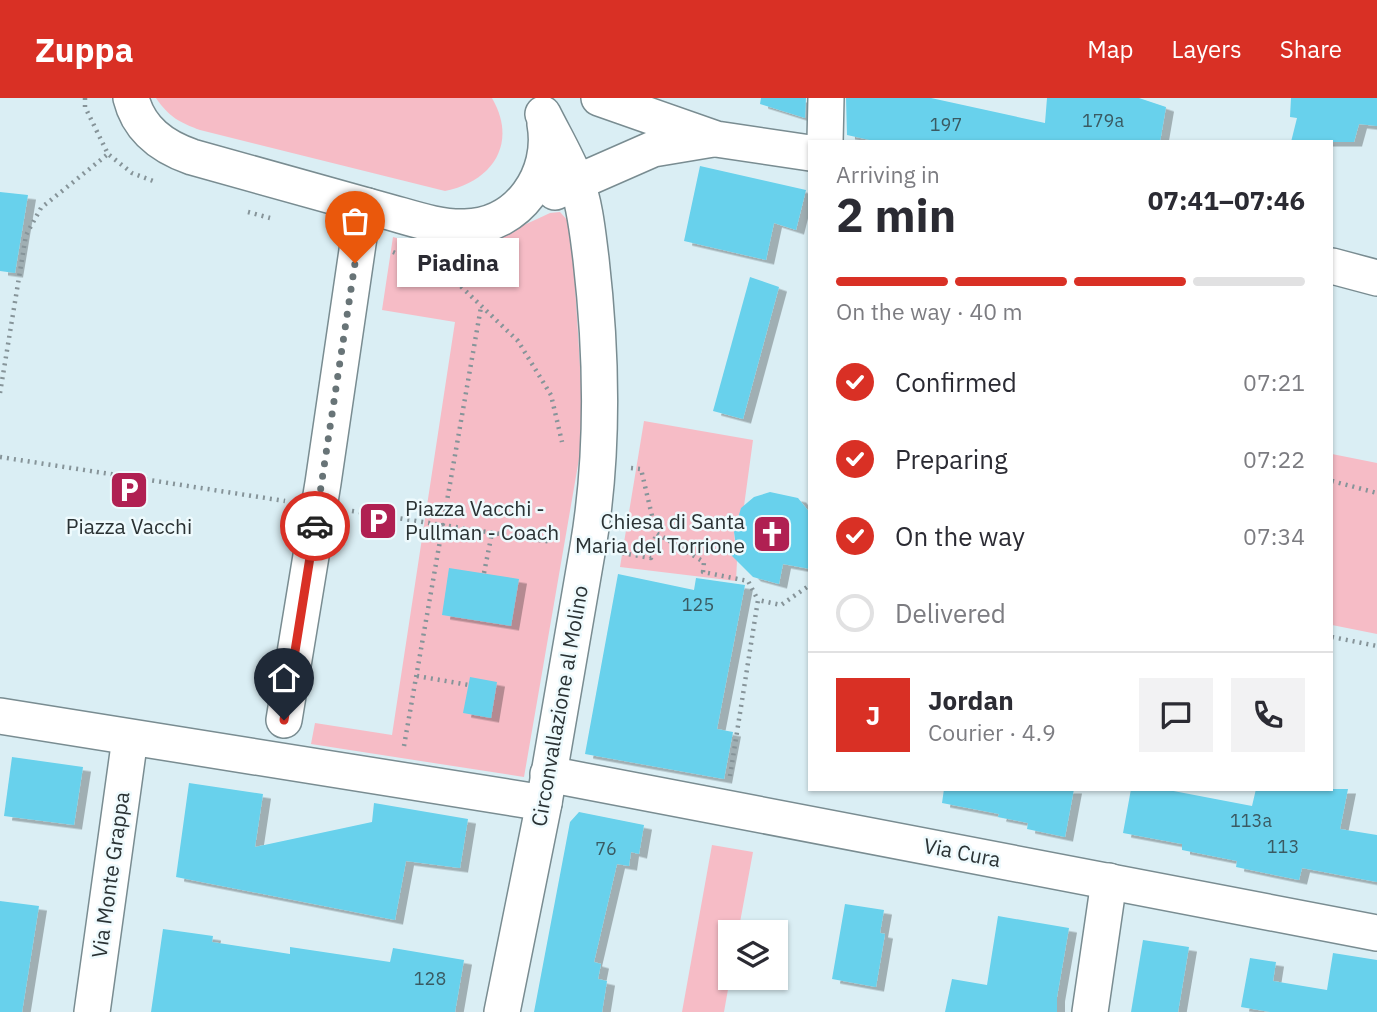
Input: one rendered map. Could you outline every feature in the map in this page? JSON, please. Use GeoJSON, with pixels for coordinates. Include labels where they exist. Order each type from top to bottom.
{"type":"FeatureCollection","features":[{"type":"Feature","properties":{"kind":"street"},"geometry":{"type":"LineString","coordinates":[[131,98],[133,109],[148,132],[168,148],[363,222],[466,227],[491,222],[653,149],[716,139]]}},
{"type":"Feature","properties":{"kind":"street"},"geometry":{"type":"LineString","coordinates":[[599,98],[716,139],[808,153]]}},
{"type":"Feature","properties":{"kind":"street"},"geometry":{"type":"LineString","coordinates":[[825,140],[826,98]]}},
{"type":"Feature","properties":{"kind":"street"},"geometry":{"type":"LineString","coordinates":[[514,210],[532,191],[543,169],[548,141],[539,106]]}},
{"type":"Feature","properties":{"kind":"street","name":"Circonvallazione al Molino"},"geometry":{"type":"LineString","coordinates":[[502,1012],[546,789],[593,514],[600,436],[596,302],[588,240],[577,182],[539,106]]}},
{"type":"Feature","properties":{"kind":"street"},"geometry":{"type":"LineString","coordinates":[[284,720],[363,222]]}},
{"type":"Feature","properties":{"kind":"street"},"geometry":{"type":"LineString","coordinates":[[1333,266],[1377,278]]}},
{"type":"Feature","properties":{"kind":"street","name":"Via Cura"},"geometry":{"type":"LineString","coordinates":[[0,716],[399,780],[546,789],[1109,881],[1377,933]]}},
{"type":"Feature","properties":{"kind":"street","name":"Via Monte Grappa"},"geometry":{"type":"LineString","coordinates":[[92,1012],[130,738]]}},
{"type":"Feature","properties":{"kind":"street"},"geometry":{"type":"LineString","coordinates":[[1090,1012],[1109,881]]}},
{"type":"Feature","properties":{"kind":"path"},"geometry":{"type":"LineString","coordinates":[[85,98],[85,107],[108,154],[132,173],[162,184]]}},
{"type":"Feature","properties":{"kind":"path"},"geometry":{"type":"LineString","coordinates":[[0,393],[26,235],[41,208],[108,154]]}},
{"type":"Feature","properties":{"kind":"path"},"geometry":{"type":"LineString","coordinates":[[247,212],[272,218]]}},
{"type":"Feature","properties":{"kind":"path"},"geometry":{"type":"LineString","coordinates":[[363,222],[450,276],[518,341],[551,396],[565,453]]}},
{"type":"Feature","properties":{"kind":"path"},"geometry":{"type":"LineString","coordinates":[[399,780],[481,306]]}},
{"type":"Feature","properties":{"kind":"path"},"geometry":{"type":"LineString","coordinates":[[0,457],[552,542]]}},
{"type":"Feature","properties":{"kind":"path"},"geometry":{"type":"LineString","coordinates":[[628,467],[641,469],[656,533],[651,558],[628,554]]}},
{"type":"Feature","properties":{"kind":"path"},"geometry":{"type":"LineString","coordinates":[[1333,481],[1377,493]]}},
{"type":"Feature","properties":{"kind":"path"},"geometry":{"type":"LineString","coordinates":[[550,555],[554,529]]}},
{"type":"Feature","properties":{"kind":"path"},"geometry":{"type":"LineString","coordinates":[[484,573],[492,533]]}},
{"type":"Feature","properties":{"kind":"path"},"geometry":{"type":"LineString","coordinates":[[656,533],[704,562],[703,572],[748,581],[758,600],[729,786]]}},
{"type":"Feature","properties":{"kind":"path"},"geometry":{"type":"LineString","coordinates":[[758,600],[781,605],[808,587]]}},
{"type":"Feature","properties":{"kind":"path"},"geometry":{"type":"LineString","coordinates":[[1333,637],[1377,646]]}},
{"type":"Feature","properties":{"kind":"path"},"geometry":{"type":"LineString","coordinates":[[417,676],[469,685]]}},
{"type":"Feature","properties":{"kind":"shaded area"},"geometry":{"type":"Polygon","coordinates":[[[156,98],[492,98],[502,130],[501,145],[488,169],[476,179],[445,191],[200,130],[175,118],[156,98]]]}},
{"type":"Feature","properties":{"kind":"shaded area"},"geometry":{"type":"Polygon","coordinates":[[[560,212],[569,222],[572,237],[584,430],[524,777],[311,744],[315,723],[392,735],[455,322],[382,310],[393,237],[431,246],[465,245],[495,237],[550,213],[560,212]]]}},
{"type":"Feature","properties":{"kind":"shaded area"},"geometry":{"type":"Polygon","coordinates":[[[644,421],[753,440],[744,506],[736,520],[734,532],[736,581],[620,567],[644,421]]]}},
{"type":"Feature","properties":{"kind":"shaded area"},"geometry":{"type":"Polygon","coordinates":[[[1333,454],[1377,463],[1377,634],[1333,625],[1333,454]]]}},
{"type":"Feature","properties":{"kind":"shaded area"},"geometry":{"type":"Polygon","coordinates":[[[712,845],[753,852],[740,920],[718,920],[718,990],[728,990],[724,1012],[682,1012],[712,845]]]}},
{"type":"Feature","properties":{"kind":"building"},"geometry":{"type":"Polygon","coordinates":[[[761,98],[806,98],[805,118],[760,104],[761,98]]]}},
{"type":"Feature","properties":{"kind":"building"},"geometry":{"type":"Polygon","coordinates":[[[846,98],[931,98],[1045,123],[1047,98],[1139,98],[1166,107],[1160,140],[870,140],[847,135],[846,98]]]}},
{"type":"Feature","properties":{"kind":"building"},"geometry":{"type":"Polygon","coordinates":[[[1291,98],[1377,98],[1377,126],[1359,124],[1354,142],[1292,140],[1297,118],[1290,117],[1291,98]]]}},
{"type":"Feature","properties":{"kind":"building"},"geometry":{"type":"Polygon","coordinates":[[[700,166],[806,190],[796,230],[774,223],[766,260],[684,241],[700,166]]]}},
{"type":"Feature","properties":{"kind":"building"},"geometry":{"type":"Polygon","coordinates":[[[0,192],[28,195],[15,273],[0,271],[0,192]]]}},
{"type":"Feature","properties":{"kind":"building"},"geometry":{"type":"Polygon","coordinates":[[[750,277],[779,287],[743,419],[713,411],[750,277]]]}},
{"type":"Feature","properties":{"kind":"building","name":"Chiesa di Santa Maria del Torrione"},"geometry":{"type":"Polygon","coordinates":[[[770,492],[798,498],[808,510],[808,569],[783,564],[779,584],[753,577],[728,552],[736,546],[734,532],[741,508],[754,497],[770,492]]]}},
{"type":"Feature","properties":{"kind":"building"},"geometry":{"type":"Polygon","coordinates":[[[449,568],[519,579],[511,626],[442,615],[449,568]]]}},
{"type":"Feature","properties":{"kind":"building"},"geometry":{"type":"Polygon","coordinates":[[[618,574],[694,590],[696,578],[745,585],[717,729],[733,732],[724,779],[585,754],[618,574]]]}},
{"type":"Feature","properties":{"kind":"building"},"geometry":{"type":"Polygon","coordinates":[[[470,677],[497,682],[491,718],[463,713],[470,677]]]}},
{"type":"Feature","properties":{"kind":"building"},"geometry":{"type":"Polygon","coordinates":[[[12,757],[83,767],[74,825],[4,816],[12,757]]]}},
{"type":"Feature","properties":{"kind":"building"},"geometry":{"type":"Polygon","coordinates":[[[189,783],[263,794],[255,847],[372,822],[374,803],[468,819],[460,868],[406,861],[395,920],[176,877],[189,783]]]}},
{"type":"Feature","properties":{"kind":"building"},"geometry":{"type":"Polygon","coordinates":[[[1348,789],[1340,829],[1377,835],[1377,882],[1302,868],[1299,880],[1236,867],[1237,861],[1182,850],[1182,844],[1123,833],[1131,791],[1173,791],[1252,806],[1256,791],[1348,789]]]}},
{"type":"Feature","properties":{"kind":"building"},"geometry":{"type":"Polygon","coordinates":[[[944,791],[1074,791],[1065,837],[1027,829],[1028,823],[998,817],[999,814],[942,803],[944,791]]]}},
{"type":"Feature","properties":{"kind":"building"},"geometry":{"type":"Polygon","coordinates":[[[579,812],[644,825],[639,854],[631,852],[629,866],[617,864],[594,962],[601,964],[598,979],[607,981],[602,1012],[534,1012],[570,822],[579,812]]]}},
{"type":"Feature","properties":{"kind":"building"},"geometry":{"type":"Polygon","coordinates":[[[0,901],[39,906],[22,1012],[0,1012],[0,901]]]}},
{"type":"Feature","properties":{"kind":"building"},"geometry":{"type":"Polygon","coordinates":[[[845,904],[884,910],[880,933],[885,934],[876,987],[832,979],[845,904]]]}},
{"type":"Feature","properties":{"kind":"building"},"geometry":{"type":"Polygon","coordinates":[[[998,916],[1069,928],[1057,997],[1057,1012],[945,1012],[952,979],[987,985],[998,916]]]}},
{"type":"Feature","properties":{"kind":"building"},"geometry":{"type":"Polygon","coordinates":[[[163,929],[213,936],[212,942],[290,954],[290,947],[390,962],[393,948],[464,960],[455,1012],[151,1012],[163,929]]]}},
{"type":"Feature","properties":{"kind":"building"},"geometry":{"type":"Polygon","coordinates":[[[1143,940],[1189,947],[1178,1012],[1131,1012],[1143,940]]]}},
{"type":"Feature","properties":{"kind":"building"},"geometry":{"type":"Polygon","coordinates":[[[1333,953],[1377,960],[1377,1012],[1270,1012],[1241,1007],[1250,958],[1276,962],[1273,981],[1327,990],[1333,953]]]}},
{"type":"Feature","properties":{"kind":"way so far"},"geometry":{"type":"LineString","coordinates":[[315,526],[355,263]]}},
{"type":"Feature","properties":{"kind":"place","name":"Piadina"},"geometry":{"type":"Point","coordinates":[355,263]}},
{"type":"Feature","properties":{"kind":"place","name":"Piazza Vacchi"},"geometry":{"type":"Point","coordinates":[129,490]}},
{"type":"Feature","properties":{"kind":"place","name":"Piazza Vacchi - Pullman - Coach"},"geometry":{"type":"Point","coordinates":[378,521]}},
{"type":"Feature","properties":{"kind":"place","name":"Chiesa di Santa Maria del Torrione"},"geometry":{"type":"Point","coordinates":[772,534]}},
{"type":"Feature","properties":{"kind":"route"},"geometry":{"type":"LineString","coordinates":[[284,720],[315,526]]}}]}
